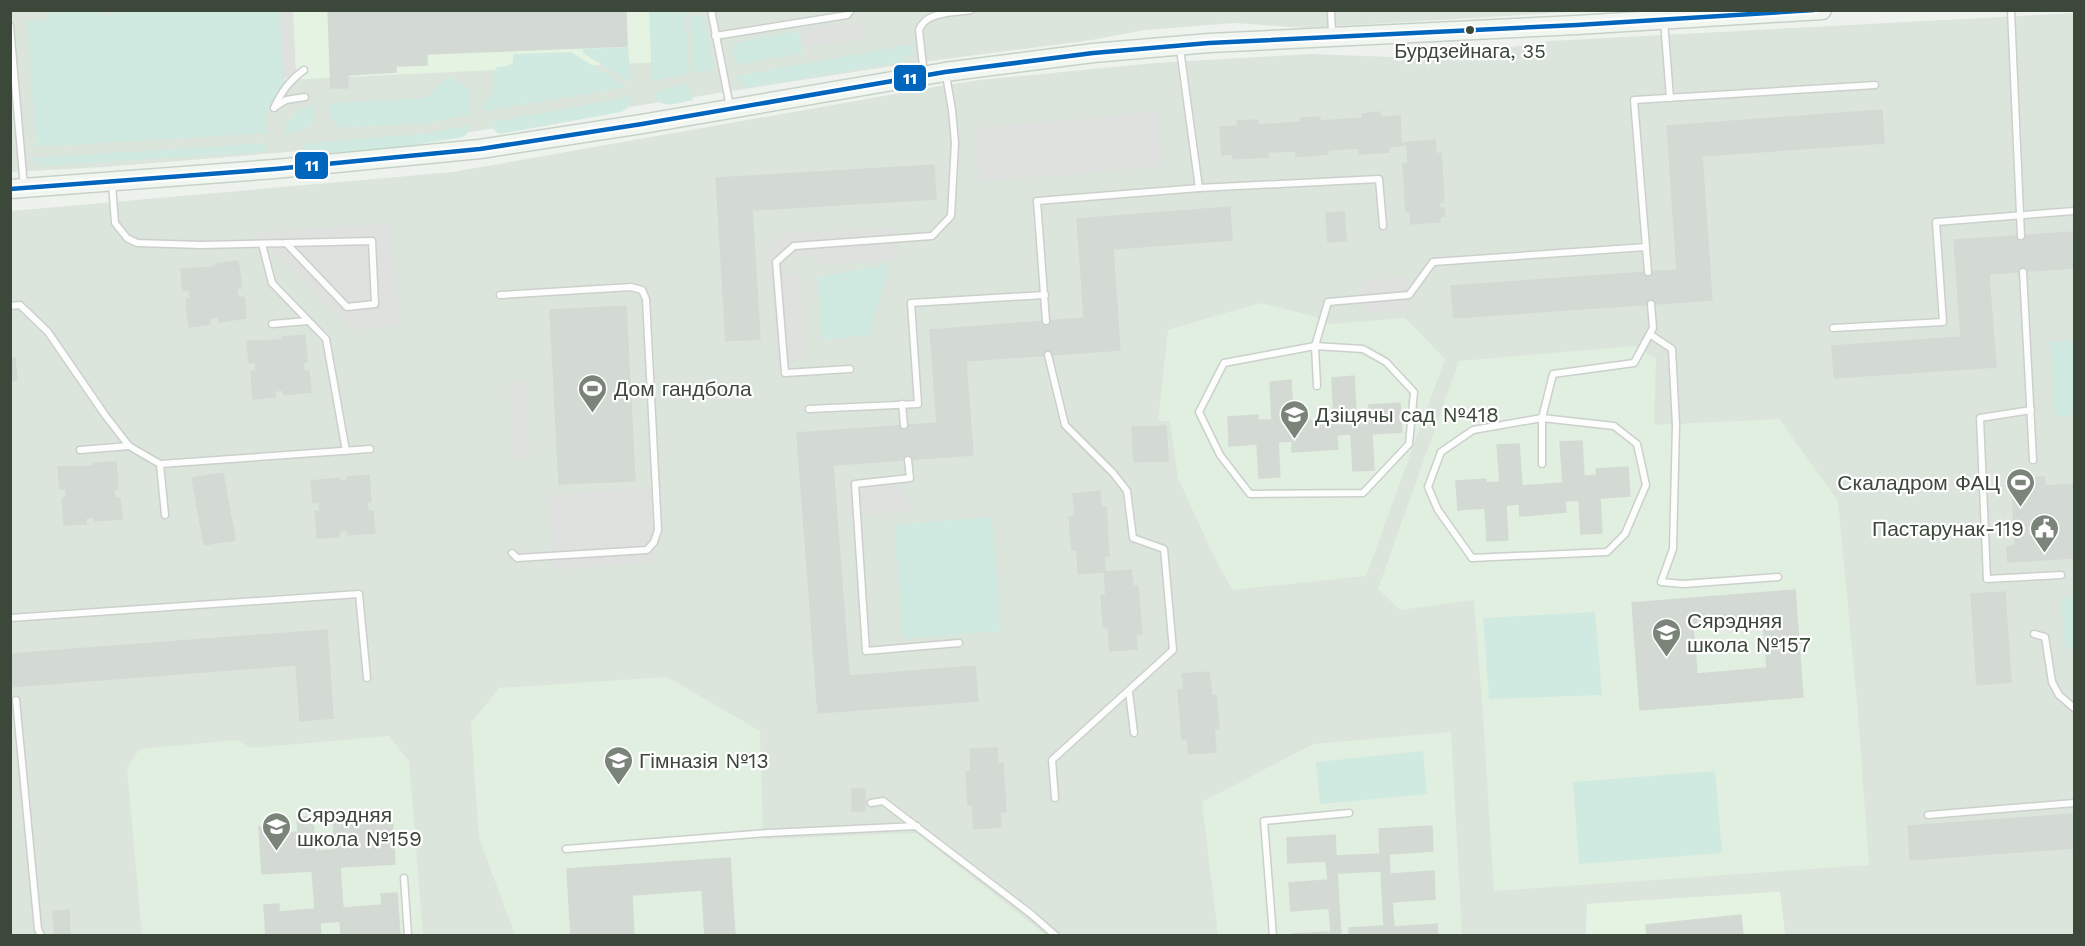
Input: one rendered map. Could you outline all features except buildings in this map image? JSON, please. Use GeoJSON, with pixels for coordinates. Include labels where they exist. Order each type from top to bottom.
{"type":"FeatureCollection","features":[{"type":"Feature","properties":{"kind":"street"},"geometry":{"type":"LineString","coordinates":[[17,188],[275,169],[480,149],[731,109],[924,75],[1083,54],[1179,45],[1333,38],[1577,22],[1664,21],[1822,10]]}},
{"type":"Feature","properties":{"kind":"lane"},"geometry":{"type":"LineString","coordinates":[[711,10],[731,109]]}},
{"type":"Feature","properties":{"kind":"lane"},"geometry":{"type":"LineString","coordinates":[[715,36],[847,15],[851,10]]}},
{"type":"Feature","properties":{"kind":"lane"},"geometry":{"type":"LineString","coordinates":[[924,75],[919,30],[921,23],[926,18],[970,10]]}},
{"type":"Feature","properties":{"kind":"lane"},"geometry":{"type":"LineString","coordinates":[[1331,10],[1333,38]]}},
{"type":"Feature","properties":{"kind":"lane"},"geometry":{"type":"LineString","coordinates":[[2011,10],[2021,236]]}},
{"type":"Feature","properties":{"kind":"lane"},"geometry":{"type":"LineString","coordinates":[[1664,21],[1670,98]]}},
{"type":"Feature","properties":{"kind":"lane"},"geometry":{"type":"LineString","coordinates":[[10,26],[18,112],[17,188]]}},
{"type":"Feature","properties":{"kind":"lane"},"geometry":{"type":"LineString","coordinates":[[1179,45],[1199,188]]}},
{"type":"Feature","properties":{"kind":"lane"},"geometry":{"type":"LineString","coordinates":[[304,70],[290,80],[281,92],[274,108],[286,100],[305,97]]}},
{"type":"Feature","properties":{"kind":"lane"},"geometry":{"type":"LineString","coordinates":[[850,369],[785,373],[776,262],[794,246],[932,236],[951,216],[954,143],[952,110],[945,72]]}},
{"type":"Feature","properties":{"kind":"lane"},"geometry":{"type":"LineString","coordinates":[[1648,272],[1634,100],[1875,85]]}},
{"type":"Feature","properties":{"kind":"lane"},"geometry":{"type":"LineString","coordinates":[[10,113],[18,112]]}},
{"type":"Feature","properties":{"kind":"lane"},"geometry":{"type":"LineString","coordinates":[[1046,321],[1037,201],[1199,188],[1378,179],[1383,226]]}},
{"type":"Feature","properties":{"kind":"lane"},"geometry":{"type":"LineString","coordinates":[[112,181],[115,224],[120,232],[131,241],[146,244],[372,241],[375,304],[347,307],[286,243]]}},
{"type":"Feature","properties":{"kind":"lane"},"geometry":{"type":"LineString","coordinates":[[1833,328],[1943,322],[1936,222],[2074,211]]}},
{"type":"Feature","properties":{"kind":"lane"},"geometry":{"type":"LineString","coordinates":[[262,244],[272,283],[326,339],[346,452]]}},
{"type":"Feature","properties":{"kind":"lane"},"geometry":{"type":"LineString","coordinates":[[1317,386],[1315,346],[1328,302],[1409,295],[1433,262],[1646,247]]}},
{"type":"Feature","properties":{"kind":"lane"},"geometry":{"type":"LineString","coordinates":[[2023,272],[2033,460]]}},
{"type":"Feature","properties":{"kind":"lane"},"geometry":{"type":"LineString","coordinates":[[500,295],[631,288],[642,290],[646,299],[655,462],[658,530],[654,542],[646,550],[517,558],[512,553]]}},
{"type":"Feature","properties":{"kind":"lane"},"geometry":{"type":"LineString","coordinates":[[809,409],[918,404],[911,303],[1045,295]]}},
{"type":"Feature","properties":{"kind":"lane"},"geometry":{"type":"LineString","coordinates":[[1542,464],[1542,418],[1552,374],[1634,363],[1651,335],[1653,328],[1651,304]]}},
{"type":"Feature","properties":{"kind":"lane"},"geometry":{"type":"LineString","coordinates":[[10,306],[20,305],[48,332],[129,446],[160,464],[370,449]]}},
{"type":"Feature","properties":{"kind":"lane"},"geometry":{"type":"LineString","coordinates":[[272,324],[308,321]]}},
{"type":"Feature","properties":{"kind":"lane"},"geometry":{"type":"LineString","coordinates":[[1651,335],[1672,349],[1676,425],[1673,549],[1661,582],[1683,584],[1778,577]]}},
{"type":"Feature","properties":{"kind":"lane"},"geometry":{"type":"LineString","coordinates":[[1315,346],[1363,349],[1386,362],[1414,392],[1409,444],[1363,493],[1250,494],[1220,455],[1199,412],[1224,363],[1315,346]]}},
{"type":"Feature","properties":{"kind":"lane"},"geometry":{"type":"LineString","coordinates":[[1048,355],[1065,425],[1113,473],[1127,491],[1133,538],[1164,549],[1173,650],[1052,760],[1055,798]]}},
{"type":"Feature","properties":{"kind":"lane"},"geometry":{"type":"LineString","coordinates":[[902,404],[904,425]]}},
{"type":"Feature","properties":{"kind":"lane"},"geometry":{"type":"LineString","coordinates":[[2031,410],[1980,418],[1987,579],[2061,575]]}},
{"type":"Feature","properties":{"kind":"lane"},"geometry":{"type":"LineString","coordinates":[[1542,418],[1614,426],[1637,444],[1646,485],[1625,534],[1607,552],[1472,558],[1437,510],[1428,487],[1441,452],[1473,430],[1542,418]]}},
{"type":"Feature","properties":{"kind":"lane"},"geometry":{"type":"LineString","coordinates":[[80,450],[129,446]]}},
{"type":"Feature","properties":{"kind":"lane"},"geometry":{"type":"LineString","coordinates":[[908,460],[909,478],[855,483],[866,651],[958,643]]}},
{"type":"Feature","properties":{"kind":"lane"},"geometry":{"type":"LineString","coordinates":[[160,464],[165,515]]}},
{"type":"Feature","properties":{"kind":"lane"},"geometry":{"type":"LineString","coordinates":[[10,618],[359,594],[367,678]]}},
{"type":"Feature","properties":{"kind":"lane"},"geometry":{"type":"LineString","coordinates":[[2034,634],[2045,637],[2052,682],[2059,695],[2074,708]]}},
{"type":"Feature","properties":{"kind":"lane"},"geometry":{"type":"LineString","coordinates":[[1129,692],[1134,734]]}},
{"type":"Feature","properties":{"kind":"lane"},"geometry":{"type":"LineString","coordinates":[[16,700],[38,929],[41,936]]}},
{"type":"Feature","properties":{"kind":"lane"},"geometry":{"type":"LineString","coordinates":[[871,803],[883,801],[1056,936]]}},
{"type":"Feature","properties":{"kind":"lane"},"geometry":{"type":"LineString","coordinates":[[1928,815],[2074,803]]}},
{"type":"Feature","properties":{"kind":"lane"},"geometry":{"type":"LineString","coordinates":[[1273,936],[1264,821],[1349,813]]}},
{"type":"Feature","properties":{"kind":"lane"},"geometry":{"type":"LineString","coordinates":[[566,849],[768,833],[917,826]]}},
{"type":"Feature","properties":{"kind":"lane"},"geometry":{"type":"LineString","coordinates":[[404,878],[408,936]]}},
{"type":"Feature","properties":{"kind":"shaded area"},"geometry":{"type":"Polygon","coordinates":[[[53,10],[101,11],[101,16],[133,10],[279,11],[284,82],[266,114],[267,133],[36,147],[27,20],[43,21],[53,10]]]}},
{"type":"Feature","properties":{"kind":"shaded area"},"geometry":{"type":"Polygon","coordinates":[[[11,11],[282,11],[286,80],[680,11],[1588,11],[1305,28],[1234,23],[1145,30],[1092,40],[892,66],[399,143],[105,167],[11,172],[11,11]]]}},
{"type":"Feature","properties":{"kind":"shaded area"},"geometry":{"type":"Polygon","coordinates":[[[281,11],[293,11],[296,76],[283,78],[281,11]]]}},
{"type":"Feature","properties":{"kind":"shaded area"},"geometry":{"type":"Polygon","coordinates":[[[282,11],[680,11],[682,61],[285,80],[282,11]]]}},
{"type":"Feature","properties":{"kind":"shaded area"},"geometry":{"type":"Polygon","coordinates":[[[649,11],[685,11],[689,74],[652,81],[649,11]]]}},
{"type":"Feature","properties":{"kind":"shaded area"},"geometry":{"type":"Polygon","coordinates":[[[2074,13],[2074,935],[1785,935],[1780,892],[1587,904],[1586,936],[11,936],[11,211],[453,172],[940,86],[1155,63],[1310,54],[1393,57],[1486,51],[1550,41],[2074,13]]]}},
{"type":"Feature","properties":{"kind":"shaded area"},"geometry":{"type":"Polygon","coordinates":[[[690,15],[700,15],[706,25],[714,70],[693,73],[690,15]]]}},
{"type":"Feature","properties":{"kind":"shaded area"},"geometry":{"type":"Polygon","coordinates":[[[860,21],[862,39],[803,47],[800,30],[860,21]]]}},
{"type":"Feature","properties":{"kind":"shaded area"},"geometry":{"type":"Polygon","coordinates":[[[794,31],[801,37],[803,53],[735,65],[733,45],[794,31]]]}},
{"type":"Feature","properties":{"kind":"shaded area"},"geometry":{"type":"Polygon","coordinates":[[[914,44],[913,51],[903,62],[746,88],[735,76],[914,44]]]}},
{"type":"Feature","properties":{"kind":"shaded area"},"geometry":{"type":"Polygon","coordinates":[[[628,47],[631,83],[583,53],[583,49],[628,47]]]}},
{"type":"Feature","properties":{"kind":"shaded area"},"geometry":{"type":"Polygon","coordinates":[[[571,52],[627,87],[485,111],[483,103],[492,93],[497,67],[508,66],[513,62],[513,54],[571,52]]]}},
{"type":"Feature","properties":{"kind":"shaded area"},"geometry":{"type":"Polygon","coordinates":[[[448,77],[461,82],[469,90],[469,115],[428,123],[340,128],[329,116],[329,103],[426,98],[448,77]]]}},
{"type":"Feature","properties":{"kind":"shaded area"},"geometry":{"type":"Polygon","coordinates":[[[688,83],[693,100],[664,104],[656,99],[653,93],[688,83]]]}},
{"type":"Feature","properties":{"kind":"shaded area"},"geometry":{"type":"Polygon","coordinates":[[[632,96],[627,109],[621,112],[500,134],[488,123],[632,96]]]}},
{"type":"Feature","properties":{"kind":"shaded area"},"geometry":{"type":"Polygon","coordinates":[[[313,104],[315,119],[302,131],[285,134],[284,127],[293,115],[313,104]]]}},
{"type":"Feature","properties":{"kind":"shaded area"},"geometry":{"type":"Polygon","coordinates":[[[1158,112],[1163,166],[980,182],[975,128],[1158,112]]]}},
{"type":"Feature","properties":{"kind":"shaded area"},"geometry":{"type":"Polygon","coordinates":[[[471,125],[465,136],[395,148],[305,155],[303,148],[309,143],[423,134],[471,125]]]}},
{"type":"Feature","properties":{"kind":"shaded area"},"geometry":{"type":"Polygon","coordinates":[[[268,143],[266,152],[41,166],[35,163],[34,158],[268,143]]]}},
{"type":"Feature","properties":{"kind":"shaded area"},"geometry":{"type":"Polygon","coordinates":[[[390,224],[399,325],[353,330],[256,232],[390,224]]]}},
{"type":"Feature","properties":{"kind":"shaded area"},"geometry":{"type":"Polygon","coordinates":[[[897,228],[898,260],[820,264],[806,252],[793,254],[786,259],[786,273],[801,278],[806,356],[777,371],[768,249],[781,234],[897,228]]]}},
{"type":"Feature","properties":{"kind":"shaded area"},"geometry":{"type":"Polygon","coordinates":[[[890,264],[869,335],[821,340],[818,277],[890,264]]]}},
{"type":"Feature","properties":{"kind":"shaded area"},"geometry":{"type":"Polygon","coordinates":[[[1407,276],[1411,309],[1370,314],[1359,299],[1366,281],[1407,276]]]}},
{"type":"Feature","properties":{"kind":"shaded area","name":"Дзіцячы сад №418"},"geometry":{"type":"Polygon","coordinates":[[[1260,303],[1313,316],[1331,324],[1405,318],[1445,359],[1366,576],[1232,590],[1178,478],[1170,421],[1158,421],[1168,330],[1260,303]]]}},
{"type":"Feature","properties":{"kind":"shaded area"},"geometry":{"type":"Polygon","coordinates":[[[2074,340],[2074,415],[2055,417],[2050,342],[2074,340]]]}},
{"type":"Feature","properties":{"kind":"shaded area","name":"Сярэдняя школа №157"},"geometry":{"type":"Polygon","coordinates":[[[1635,346],[1656,359],[1654,425],[1779,419],[1838,501],[1858,714],[1869,865],[1494,891],[1474,600],[1400,610],[1378,589],[1459,361],[1635,346]]]}},
{"type":"Feature","properties":{"kind":"shaded area"},"geometry":{"type":"Polygon","coordinates":[[[525,381],[530,458],[514,459],[509,382],[525,381]]]}},
{"type":"Feature","properties":{"kind":"shaded area"},"geometry":{"type":"Polygon","coordinates":[[[895,475],[911,510],[851,517],[849,480],[895,475]]]}},
{"type":"Feature","properties":{"kind":"shaded area"},"geometry":{"type":"Polygon","coordinates":[[[650,487],[655,562],[553,570],[548,495],[650,487]]]}},
{"type":"Feature","properties":{"kind":"shaded area"},"geometry":{"type":"Polygon","coordinates":[[[992,517],[1001,631],[903,639],[894,525],[992,517]]]}},
{"type":"Feature","properties":{"kind":"shaded area"},"geometry":{"type":"Polygon","coordinates":[[[2074,597],[2074,646],[2065,649],[2061,598],[2074,597]]]}},
{"type":"Feature","properties":{"kind":"shaded area"},"geometry":{"type":"Polygon","coordinates":[[[1595,612],[1602,695],[1489,699],[1483,618],[1595,612]]]}},
{"type":"Feature","properties":{"kind":"shaded area","name":"Гімназія №13"},"geometry":{"type":"Polygon","coordinates":[[[667,677],[760,731],[763,839],[916,833],[1046,935],[515,935],[479,838],[471,723],[499,688],[667,677]]]}},
{"type":"Feature","properties":{"kind":"shaded area"},"geometry":{"type":"Polygon","coordinates":[[[1451,732],[1462,935],[1218,935],[1202,802],[1313,744],[1451,732]]]}},
{"type":"Feature","properties":{"kind":"shaded area","name":"Сярэдняя школа №159"},"geometry":{"type":"Polygon","coordinates":[[[389,736],[409,761],[423,935],[142,935],[127,767],[140,749],[236,740],[252,748],[389,736]]]}},
{"type":"Feature","properties":{"kind":"shaded area"},"geometry":{"type":"Polygon","coordinates":[[[1423,751],[1427,794],[1320,804],[1316,762],[1423,751]]]}},
{"type":"Feature","properties":{"kind":"shaded area"},"geometry":{"type":"Polygon","coordinates":[[[1715,771],[1722,853],[1579,864],[1573,782],[1715,771]]]}},
{"type":"Feature","properties":{"kind":"shaded area"},"geometry":{"type":"Polygon","coordinates":[[[1780,892],[1785,935],[1587,936],[1587,904],[1780,892]]]}},
{"type":"Feature","properties":{"kind":"transit line","name":"11"},"geometry":{"type":"LineString","coordinates":[[10,189],[275,169],[480,149],[642,124],[945,72],[1093,53],[1209,43],[1577,25],[1814,10]]}},
{"type":"Feature","properties":{"kind":"place","name":"Бурдзейнага, 35"},"geometry":{"type":"Point","coordinates":[1470,30]}},
{"type":"Feature","properties":{"kind":"place","name":"Дом гандбола"},"geometry":{"type":"Point","coordinates":[593,414]}},
{"type":"Feature","properties":{"kind":"place","name":"Дзіцячы сад №418"},"geometry":{"type":"Point","coordinates":[1294,440]}},
{"type":"Feature","properties":{"kind":"place","name":"Скаладром ФАЦ"},"geometry":{"type":"Point","coordinates":[2021,508]}},
{"type":"Feature","properties":{"kind":"place","name":"Пастарунак-119"},"geometry":{"type":"Point","coordinates":[2045,554]}},
{"type":"Feature","properties":{"kind":"place","name":"Сярэдняя школа №157"},"geometry":{"type":"Point","coordinates":[1666,658]}},
{"type":"Feature","properties":{"kind":"place","name":"Гімназія №13"},"geometry":{"type":"Point","coordinates":[618,786]}},
{"type":"Feature","properties":{"kind":"place","name":"Сярэдняя школа №159"},"geometry":{"type":"Point","coordinates":[276,852]}}]}
